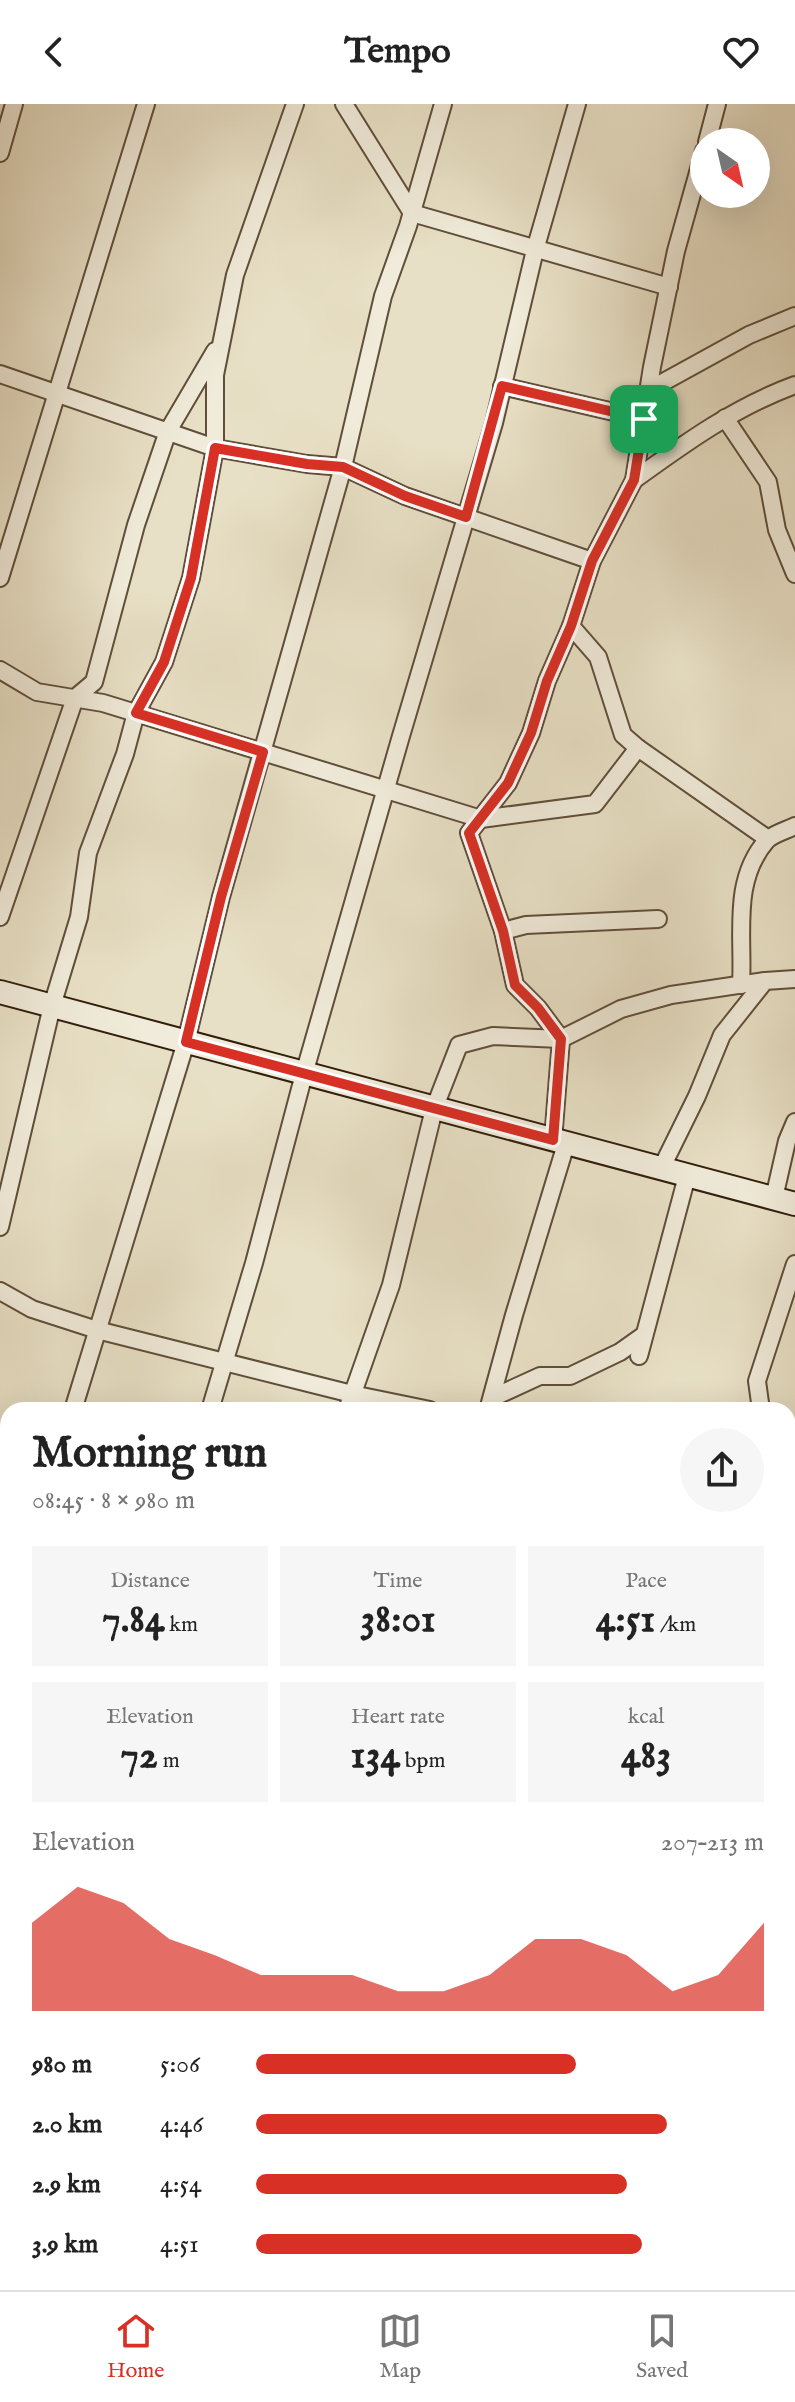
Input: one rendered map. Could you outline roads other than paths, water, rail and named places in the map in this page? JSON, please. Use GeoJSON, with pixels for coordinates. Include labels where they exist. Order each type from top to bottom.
{"type":"FeatureCollection","features":[{"type":"Feature","properties":{"kind":"main road"},"geometry":{"type":"LineString","coordinates":[[0,992],[784,1201]]}},
{"type":"Feature","properties":{"kind":"street"},"geometry":{"type":"LineString","coordinates":[[0,153],[14,104]]}},
{"type":"Feature","properties":{"kind":"street"},"geometry":{"type":"LineString","coordinates":[[0,578],[146,104]]}},
{"type":"Feature","properties":{"kind":"street"},"geometry":{"type":"LineString","coordinates":[[0,1227],[52,1006],[79,917],[88,853],[125,754],[136,713],[164,662],[191,578],[215,448],[215,375],[235,275],[295,104]]}},
{"type":"Feature","properties":{"kind":"street"},"geometry":{"type":"LineString","coordinates":[[344,104],[412,213],[669,287]]}},
{"type":"Feature","properties":{"kind":"street"},"geometry":{"type":"LineString","coordinates":[[75,1402],[186,1042],[221,897],[343,467],[383,296],[412,213],[443,104]]}},
{"type":"Feature","properties":{"kind":"street"},"geometry":{"type":"LineString","coordinates":[[212,1402],[466,517],[577,104]]}},
{"type":"Feature","properties":{"kind":"street"},"geometry":{"type":"LineString","coordinates":[[711,128],[717,104]]}},
{"type":"Feature","properties":{"kind":"street"},"geometry":{"type":"LineString","coordinates":[[491,1402],[560,1142],[561,1039],[538,1008],[515,985],[503,931],[469,833],[508,783],[531,733],[592,561],[634,480],[669,287],[690,205]]}},
{"type":"Feature","properties":{"kind":"street"},"geometry":{"type":"LineString","coordinates":[[649,390],[749,335],[795,316]]}},
{"type":"Feature","properties":{"kind":"street"},"geometry":{"type":"LineString","coordinates":[[0,917],[75,698],[94,682],[136,525],[168,431],[223,338]]}},
{"type":"Feature","properties":{"kind":"street"},"geometry":{"type":"LineString","coordinates":[[0,374],[215,448],[343,467],[405,496],[592,561]]}},
{"type":"Feature","properties":{"kind":"street"},"geometry":{"type":"LineString","coordinates":[[634,480],[725,418],[764,396],[795,385]]}},
{"type":"Feature","properties":{"kind":"street"},"geometry":{"type":"LineString","coordinates":[[502,386],[644,419]]}},
{"type":"Feature","properties":{"kind":"street"},"geometry":{"type":"LineString","coordinates":[[725,418],[768,482],[777,530],[795,574]]}},
{"type":"Feature","properties":{"kind":"street"},"geometry":{"type":"LineString","coordinates":[[571,626],[598,657],[623,735],[768,839]]}},
{"type":"Feature","properties":{"kind":"street"},"geometry":{"type":"LineString","coordinates":[[0,670],[37,692],[136,713],[481,819],[595,804],[638,748]]}},
{"type":"Feature","properties":{"kind":"street"},"geometry":{"type":"LineString","coordinates":[[741,985],[741,919],[745,880],[768,839],[795,826]]}},
{"type":"Feature","properties":{"kind":"street"},"geometry":{"type":"LineString","coordinates":[[503,931],[526,925],[658,919]]}},
{"type":"Feature","properties":{"kind":"street"},"geometry":{"type":"LineString","coordinates":[[0,1291],[32,1309],[97,1330],[225,1361],[350,1402],[391,1285],[434,1109],[459,1045],[493,1036],[561,1039],[621,1009],[671,995],[795,979]]}},
{"type":"Feature","properties":{"kind":"street"},"geometry":{"type":"LineString","coordinates":[[661,1169],[697,1096],[722,1035],[765,981]]}},
{"type":"Feature","properties":{"kind":"street"},"geometry":{"type":"LineString","coordinates":[[784,1201],[787,1141],[795,1122]]}},
{"type":"Feature","properties":{"kind":"street"},"geometry":{"type":"LineString","coordinates":[[639,1356],[687,1176]]}},
{"type":"Feature","properties":{"kind":"street"},"geometry":{"type":"LineString","coordinates":[[760,1402],[757,1381],[795,1264]]}},
{"type":"Feature","properties":{"kind":"street"},"geometry":{"type":"LineString","coordinates":[[494,1402],[540,1376],[570,1376],[620,1352],[644,1335]]}}]}
